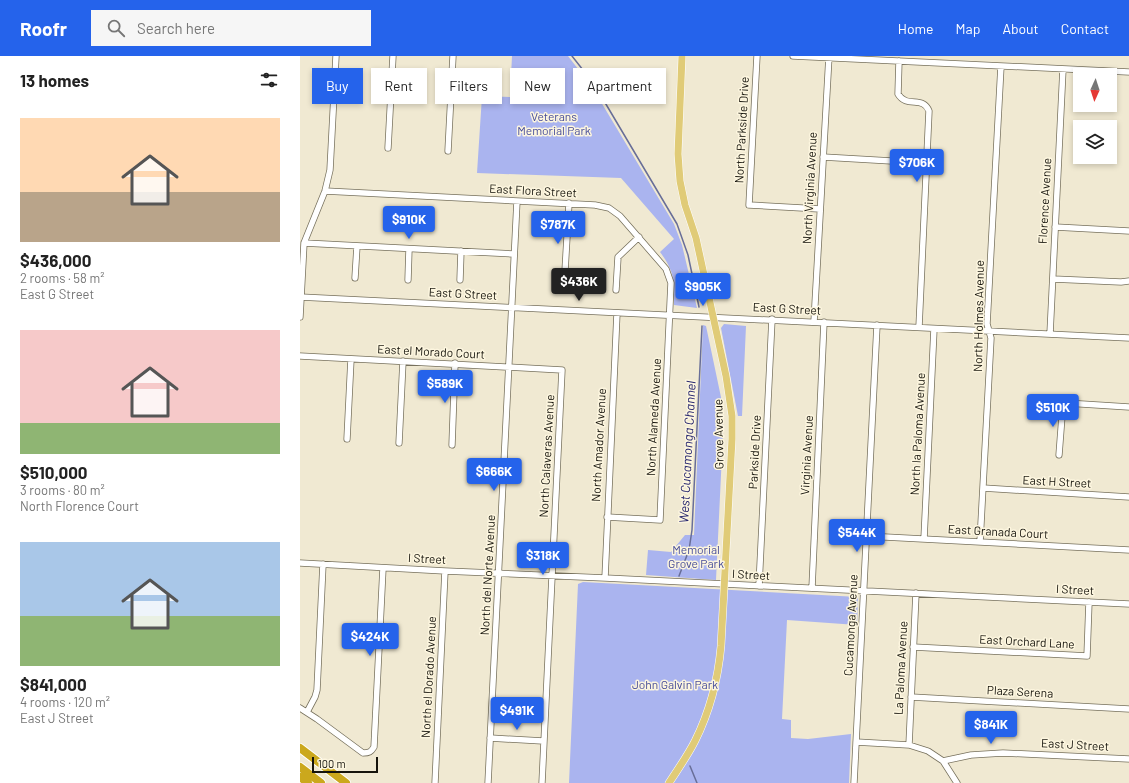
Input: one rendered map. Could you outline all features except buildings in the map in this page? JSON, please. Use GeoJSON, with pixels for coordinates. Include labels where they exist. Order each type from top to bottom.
{"type":"FeatureCollection","features":[{"type":"Feature","properties":{"kind":"highway"},"geometry":{"type":"LineString","coordinates":[[300,748],[346,783]]}},
{"type":"Feature","properties":{"kind":"highway"},"geometry":{"type":"LineString","coordinates":[[300,767],[321,783]]}},
{"type":"Feature","properties":{"kind":"highway"},"geometry":{"type":"LineString","coordinates":[[300,777],[308,783]]}},
{"type":"Feature","properties":{"kind":"main road","name":"Grove Avenue"},"geometry":{"type":"LineString","coordinates":[[669,783],[695,741],[710,705],[719,666],[722,646],[732,439],[732,416],[726,376],[696,238],[685,205],[680,181],[678,154],[682,56]]}},
{"type":"Feature","properties":{"kind":"street"},"geometry":{"type":"LineString","coordinates":[[300,317],[304,243],[325,191],[330,170],[336,56]]}},
{"type":"Feature","properties":{"kind":"street"},"geometry":{"type":"LineString","coordinates":[[388,148],[393,56]]}},
{"type":"Feature","properties":{"kind":"street"},"geometry":{"type":"LineString","coordinates":[[448,151],[453,56]]}},
{"type":"Feature","properties":{"kind":"street","name":"North Parkside Drive"},"geometry":{"type":"LineString","coordinates":[[757,56],[749,205],[820,209]]}},
{"type":"Feature","properties":{"kind":"street"},"geometry":{"type":"LineString","coordinates":[[793,56],[1129,72]]}},
{"type":"Feature","properties":{"kind":"street","name":"North Virginia Avenue"},"geometry":{"type":"LineString","coordinates":[[814,322],[829,57]]}},
{"type":"Feature","properties":{"kind":"street"},"geometry":{"type":"LineString","coordinates":[[899,61],[898,94],[900,99],[905,102],[923,103],[929,111],[919,327]]}},
{"type":"Feature","properties":{"kind":"street","name":"North Holmes Avenue"},"geometry":{"type":"LineString","coordinates":[[980,542],[991,338],[987,324],[1001,66]]}},
{"type":"Feature","properties":{"kind":"street","name":"Florence Avenue"},"geometry":{"type":"LineString","coordinates":[[1050,334],[1063,69]]}},
{"type":"Feature","properties":{"kind":"street"},"geometry":{"type":"LineString","coordinates":[[823,157],[926,163]]}},
{"type":"Feature","properties":{"kind":"street","name":"East Flora Street"},"geometry":{"type":"LineString","coordinates":[[325,191],[568,203],[609,208],[620,216],[666,269],[671,283],[669,315]]}},
{"type":"Feature","properties":{"kind":"street","name":"North del Norte Avenue"},"geometry":{"type":"LineString","coordinates":[[488,783],[513,254],[517,201]]}},
{"type":"Feature","properties":{"kind":"street"},"geometry":{"type":"LineString","coordinates":[[564,288],[568,203]]}},
{"type":"Feature","properties":{"kind":"street"},"geometry":{"type":"LineString","coordinates":[[1055,227],[1129,231]]}},
{"type":"Feature","properties":{"kind":"street"},"geometry":{"type":"LineString","coordinates":[[616,290],[618,257],[639,237]]}},
{"type":"Feature","properties":{"kind":"street"},"geometry":{"type":"LineString","coordinates":[[304,243],[513,254]]}},
{"type":"Feature","properties":{"kind":"street"},"geometry":{"type":"LineString","coordinates":[[355,278],[357,246]]}},
{"type":"Feature","properties":{"kind":"street"},"geometry":{"type":"LineString","coordinates":[[408,280],[409,249]]}},
{"type":"Feature","properties":{"kind":"street"},"geometry":{"type":"LineString","coordinates":[[460,280],[461,251]]}},
{"type":"Feature","properties":{"kind":"street"},"geometry":{"type":"LineString","coordinates":[[1053,280],[1129,281]]}},
{"type":"Feature","properties":{"kind":"street","name":"East G Street"},"geometry":{"type":"LineString","coordinates":[[300,297],[1129,338]]}},
{"type":"Feature","properties":{"kind":"street","name":"North Amador Avenue"},"geometry":{"type":"LineString","coordinates":[[605,578],[617,313]]}},
{"type":"Feature","properties":{"kind":"street","name":"North Alameda Avenue"},"geometry":{"type":"LineString","coordinates":[[607,517],[660,520],[669,315]]}},
{"type":"Feature","properties":{"kind":"street","name":"Parkside Drive"},"geometry":{"type":"LineString","coordinates":[[759,586],[772,320]]}},
{"type":"Feature","properties":{"kind":"street","name":"Virginia Avenue"},"geometry":{"type":"LineString","coordinates":[[812,588],[824,322]]}},
{"type":"Feature","properties":{"kind":"street","name":"Cucamonga Avenue"},"geometry":{"type":"LineString","coordinates":[[854,783],[877,325]]}},
{"type":"Feature","properties":{"kind":"street","name":"North la Paloma Avenue"},"geometry":{"type":"LineString","coordinates":[[924,539],[934,329]]}},
{"type":"Feature","properties":{"kind":"street","name":"East el Morado Court"},"geometry":{"type":"LineString","coordinates":[[300,356],[455,363],[562,370]]}},
{"type":"Feature","properties":{"kind":"street"},"geometry":{"type":"LineString","coordinates":[[347,439],[351,359]]}},
{"type":"Feature","properties":{"kind":"street"},"geometry":{"type":"LineString","coordinates":[[400,443],[403,361]]}},
{"type":"Feature","properties":{"kind":"street"},"geometry":{"type":"LineString","coordinates":[[452,445],[455,363]]}},
{"type":"Feature","properties":{"kind":"street","name":"North Calaveras Avenue"},"geometry":{"type":"LineString","coordinates":[[542,783],[562,370]]}},
{"type":"Feature","properties":{"kind":"street"},"geometry":{"type":"LineString","coordinates":[[1050,402],[1129,407]]}},
{"type":"Feature","properties":{"kind":"street"},"geometry":{"type":"LineString","coordinates":[[1059,455],[1063,403]]}},
{"type":"Feature","properties":{"kind":"street","name":"East H Street"},"geometry":{"type":"LineString","coordinates":[[983,488],[1129,497]]}},
{"type":"Feature","properties":{"kind":"street","name":"East Granada Court"},"geometry":{"type":"LineString","coordinates":[[866,536],[1129,550]]}},
{"type":"Feature","properties":{"kind":"street","name":"I Street"},"geometry":{"type":"LineString","coordinates":[[300,563],[445,572],[605,578],[1129,604]]}},
{"type":"Feature","properties":{"kind":"street"},"geometry":{"type":"LineString","coordinates":[[307,712],[317,690],[323,564]]}},
{"type":"Feature","properties":{"kind":"street"},"geometry":{"type":"LineString","coordinates":[[300,708],[363,753],[372,752],[374,748],[383,568]]}},
{"type":"Feature","properties":{"kind":"street","name":"North el Dorado Avenue"},"geometry":{"type":"LineString","coordinates":[[435,783],[445,572]]}},
{"type":"Feature","properties":{"kind":"street","name":"La Paloma Avenue"},"geometry":{"type":"LineString","coordinates":[[909,745],[916,593]]}},
{"type":"Feature","properties":{"kind":"street","name":"East Orchard Lane"},"geometry":{"type":"LineString","coordinates":[[913,647],[1087,656],[1089,602]]}},
{"type":"Feature","properties":{"kind":"street","name":"Plaza Serena"},"geometry":{"type":"LineString","coordinates":[[911,697],[1129,708]]}},
{"type":"Feature","properties":{"kind":"street"},"geometry":{"type":"LineString","coordinates":[[490,738],[543,741]]}},
{"type":"Feature","properties":{"kind":"street"},"geometry":{"type":"LineString","coordinates":[[856,742],[909,745],[928,751],[943,761],[957,783]]}},
{"type":"Feature","properties":{"kind":"street","name":"East J Street"},"geometry":{"type":"LineString","coordinates":[[943,761],[971,755],[1003,753],[1129,758]]}},
{"type":"Feature","properties":{"kind":"green space","name":"Veterans Memorial Park"},"geometry":{"type":"Polygon","coordinates":[[[512,56],[568,56],[577,68],[573,68],[573,104],[602,104],[674,224],[682,245],[697,308],[674,305],[673,277],[669,265],[660,252],[674,239],[621,178],[477,173],[481,104],[502,104],[502,97],[510,97],[510,104],[565,104],[565,68],[511,68],[512,56]]]}},
{"type":"Feature","properties":{"kind":"green space"},"geometry":{"type":"Polygon","coordinates":[[[724,324],[746,326],[742,416],[738,416],[721,328],[724,324]]]}},
{"type":"Feature","properties":{"kind":"green space","name":"Memorial Grove Park"},"geometry":{"type":"Polygon","coordinates":[[[703,325],[706,326],[722,402],[723,433],[716,580],[646,575],[648,550],[671,552],[685,535],[694,535],[703,325]]]}},
{"type":"Feature","properties":{"kind":"green space","name":"John Galvin Park"},"geometry":{"type":"Polygon","coordinates":[[[583,582],[858,597],[857,625],[787,620],[782,719],[791,720],[791,738],[808,739],[851,734],[849,783],[569,783],[578,584],[583,582]]]}},
{"type":"Feature","properties":{"kind":"waterway","name":"West Cucamonga Channel"},"geometry":{"type":"LineString","coordinates":[[572,56],[594,84],[677,224],[688,255],[699,307]]}},
{"type":"Feature","properties":{"kind":"waterway","name":"West Cucamonga Channel"},"geometry":{"type":"LineString","coordinates":[[679,576],[689,550],[692,530],[702,326]]}},
{"type":"Feature","properties":{"kind":"waterway","name":"West Cucamonga Channel"},"geometry":{"type":"LineString","coordinates":[[690,766],[697,783]]}}]}
